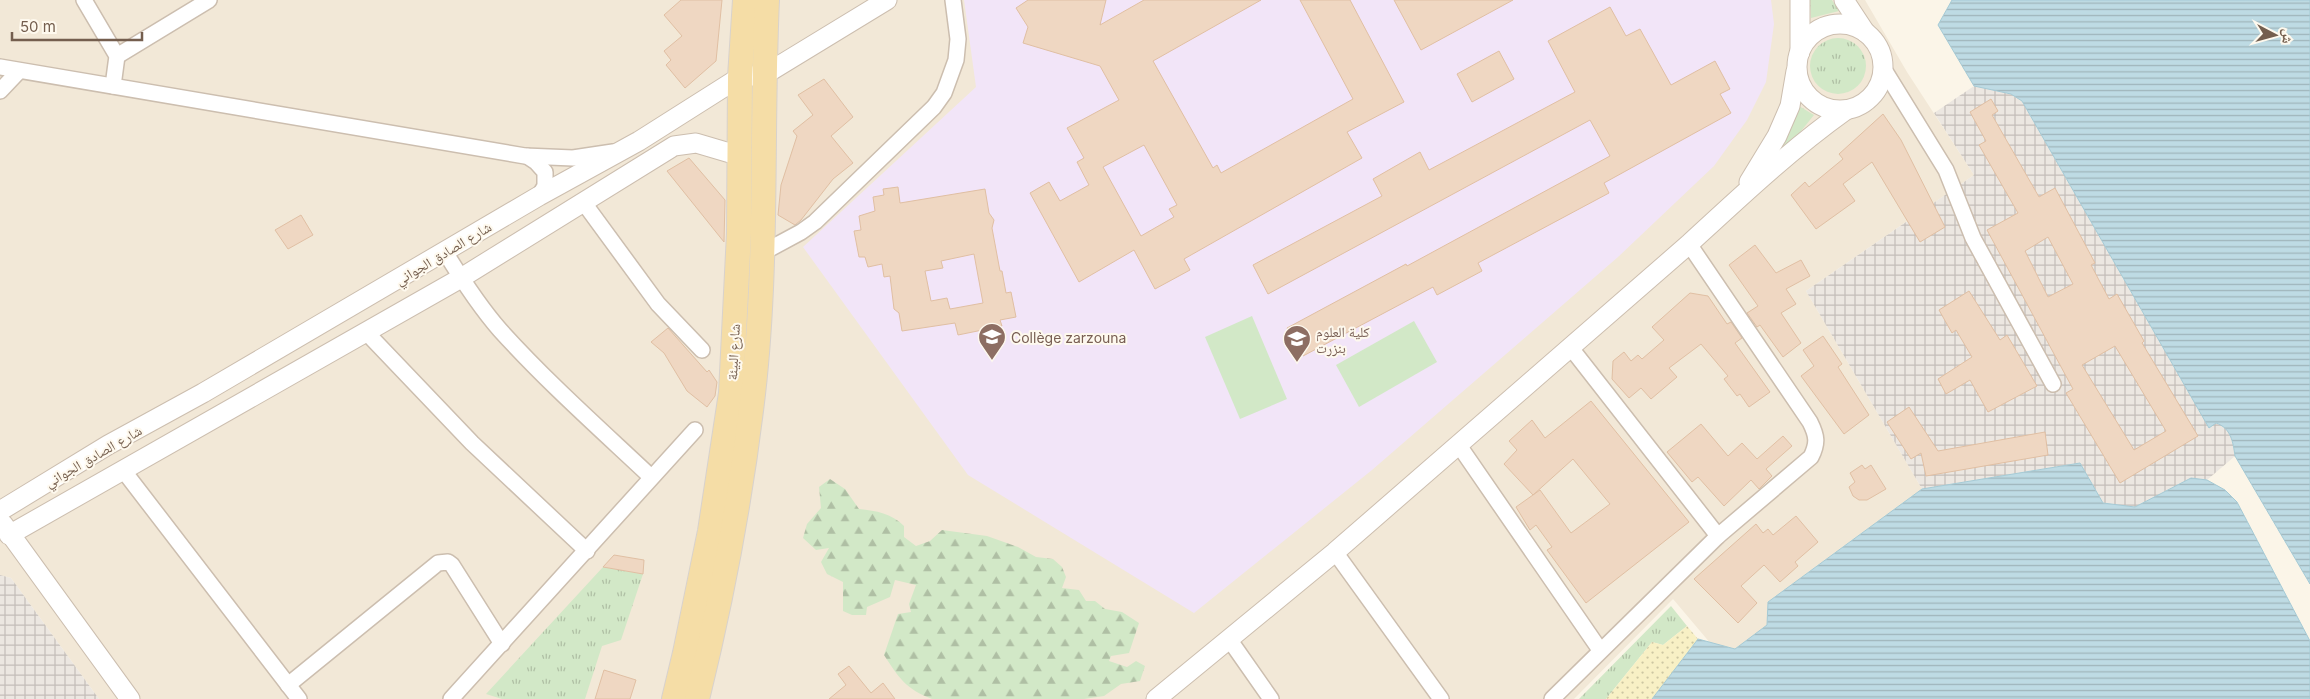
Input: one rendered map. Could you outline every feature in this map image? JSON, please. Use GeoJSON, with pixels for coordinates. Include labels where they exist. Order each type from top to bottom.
{"type":"FeatureCollection","features":[{"type":"Feature","properties":{"kind":"main road","name":"شارع البيئة"},"geometry":{"type":"LineString","coordinates":[[674,699],[686,653],[710,531],[731,393],[739,234],[740,77],[745,0]]}},
{"type":"Feature","properties":{"kind":"main road","name":"شارع البيئة"},"geometry":{"type":"LineString","coordinates":[[697,699],[733,537],[753,392],[762,253],[764,75],[767,0]]}},
{"type":"Feature","properties":{"kind":"street"},"geometry":{"type":"LineString","coordinates":[[84,0],[117,56],[113,86]]}},
{"type":"Feature","properties":{"kind":"street"},"geometry":{"type":"LineString","coordinates":[[117,56],[209,0]]}},
{"type":"Feature","properties":{"kind":"street","name":"شارع الصادق الجواني"},"geometry":{"type":"LineString","coordinates":[[0,512],[108,445],[203,394],[538,196],[639,141],[740,77],[764,75],[887,0]]}},
{"type":"Feature","properties":{"kind":"street"},"geometry":{"type":"LineString","coordinates":[[762,253],[801,232],[815,222],[934,108],[951,79],[956,60],[958,39],[953,0]]}},
{"type":"Feature","properties":{"kind":"street"},"geometry":{"type":"LineString","coordinates":[[1800,0],[1798,76],[1803,88],[1810,98],[1821,106],[1833,110],[1846,110]]}},
{"type":"Feature","properties":{"kind":"street"},"geometry":{"type":"LineString","coordinates":[[1156,699],[1335,552],[1571,348],[1689,244],[1740,196],[1814,133],[1846,110],[1860,105],[1872,96],[1880,83],[1883,68],[1881,54],[1875,42],[1865,32],[1844,0]]}},
{"type":"Feature","properties":{"kind":"street"},"geometry":{"type":"LineString","coordinates":[[1740,196],[1776,136],[1790,106],[1798,58],[1806,40],[1816,31],[1827,26],[1840,24],[1853,26],[1865,32]]}},
{"type":"Feature","properties":{"kind":"street"},"geometry":{"type":"LineString","coordinates":[[0,67],[526,156],[573,158],[620,151]]}},
{"type":"Feature","properties":{"kind":"street"},"geometry":{"type":"LineString","coordinates":[[1883,68],[1946,170],[1973,238],[2053,384]]}},
{"type":"Feature","properties":{"kind":"street"},"geometry":{"type":"LineString","coordinates":[[0,90],[19,71]]}},
{"type":"Feature","properties":{"kind":"street"},"geometry":{"type":"LineString","coordinates":[[639,141],[650,162]]}},
{"type":"Feature","properties":{"kind":"street"},"geometry":{"type":"LineString","coordinates":[[130,699],[5,527],[123,470],[461,278],[674,146],[688,143],[704,144],[740,156]]}},
{"type":"Feature","properties":{"kind":"street"},"geometry":{"type":"LineString","coordinates":[[526,156],[536,162],[545,172],[545,186],[538,196]]}},
{"type":"Feature","properties":{"kind":"street"},"geometry":{"type":"LineString","coordinates":[[584,203],[658,304],[702,350]]}},
{"type":"Feature","properties":{"kind":"street"},"geometry":{"type":"LineString","coordinates":[[1552,699],[1718,536],[1811,457],[1817,445],[1815,432],[1810,422],[1689,244]]}},
{"type":"Feature","properties":{"kind":"street"},"geometry":{"type":"LineString","coordinates":[[445,252],[461,278],[499,328],[557,388],[651,477]]}},
{"type":"Feature","properties":{"kind":"street"},"geometry":{"type":"LineString","coordinates":[[366,332],[472,443],[587,551]]}},
{"type":"Feature","properties":{"kind":"street"},"geometry":{"type":"LineString","coordinates":[[1571,348],[1718,536]]}},
{"type":"Feature","properties":{"kind":"street"},"geometry":{"type":"LineString","coordinates":[[451,699],[587,551],[651,477],[696,430]]}},
{"type":"Feature","properties":{"kind":"street"},"geometry":{"type":"LineString","coordinates":[[1458,444],[1600,650]]}},
{"type":"Feature","properties":{"kind":"street"},"geometry":{"type":"LineString","coordinates":[[123,470],[299,699]]}},
{"type":"Feature","properties":{"kind":"street"},"geometry":{"type":"LineString","coordinates":[[1335,552],[1440,699]]}},
{"type":"Feature","properties":{"kind":"street"},"geometry":{"type":"LineString","coordinates":[[288,685],[438,563],[442,562],[452,565],[502,644]]}},
{"type":"Feature","properties":{"kind":"street"},"geometry":{"type":"LineString","coordinates":[[1229,639],[1271,699]]}},
{"type":"Feature","properties":{"kind":"shaded area"},"geometry":{"type":"Polygon","coordinates":[[[0,0],[1865,0],[1907,72],[1974,175],[1806,291],[1922,489],[1768,602],[1767,625],[1735,649],[1711,644],[1673,599],[1574,699],[99,699],[11,578],[0,575],[0,0]]]}},
{"type":"Feature","properties":{"kind":"shaded area","name":"كلية العلوم بنزرت"},"geometry":{"type":"Polygon","coordinates":[[[964,0],[1771,0],[1774,24],[1766,82],[1747,120],[1714,166],[1618,257],[1372,470],[1194,613],[968,475],[803,247],[976,87],[964,0]]]}},
{"type":"Feature","properties":{"kind":"shaded area"},"geometry":{"type":"Polygon","coordinates":[[[1974,86],[2011,94],[2022,101],[2209,427],[2216,423],[2225,426],[2232,438],[2235,456],[2207,480],[2191,478],[2135,507],[2103,503],[2080,463],[1922,489],[1806,291],[1974,175],[1934,113],[1974,86]]]}},
{"type":"Feature","properties":{"kind":"shaded area"},"geometry":{"type":"Polygon","coordinates":[[[0,575],[11,578],[99,699],[0,699],[0,575]]]}},
{"type":"Feature","properties":{"kind":"green space"},"geometry":{"type":"Polygon","coordinates":[[[1810,0],[1832,0],[1839,11],[1811,18],[1810,0]]]}},
{"type":"Feature","properties":{"kind":"green space"},"geometry":{"type":"Polygon","coordinates":[[[1838,38],[1849,40],[1858,46],[1864,55],[1866,66],[1864,77],[1858,86],[1849,92],[1838,94],[1827,92],[1818,86],[1812,77],[1810,66],[1812,55],[1818,46],[1827,40],[1838,38]]]}},
{"type":"Feature","properties":{"kind":"green space"},"geometry":{"type":"Polygon","coordinates":[[[1799,106],[1814,115],[1789,146],[1770,164],[1799,106]]]}},
{"type":"Feature","properties":{"kind":"green space"},"geometry":{"type":"Polygon","coordinates":[[[1252,316],[1287,399],[1240,419],[1205,337],[1252,316]]]}},
{"type":"Feature","properties":{"kind":"green space"},"geometry":{"type":"Polygon","coordinates":[[[1414,321],[1437,362],[1359,407],[1336,365],[1414,321]]]}},
{"type":"Feature","properties":{"kind":"green space"},"geometry":{"type":"Polygon","coordinates":[[[830,479],[845,489],[859,509],[883,513],[894,518],[904,526],[904,537],[916,546],[930,541],[942,530],[987,536],[1018,547],[1036,557],[1053,559],[1062,567],[1066,577],[1062,588],[1079,590],[1086,601],[1095,601],[1105,609],[1122,612],[1139,623],[1129,653],[1111,656],[1109,661],[1127,667],[1136,661],[1145,666],[1140,681],[1121,684],[1104,696],[1084,699],[932,699],[909,687],[884,655],[898,614],[911,612],[909,604],[916,585],[895,580],[890,597],[867,607],[866,615],[852,615],[843,611],[843,582],[827,574],[821,562],[829,548],[816,550],[803,538],[807,524],[821,508],[819,487],[830,479]]]}},
{"type":"Feature","properties":{"kind":"green space"},"geometry":{"type":"Polygon","coordinates":[[[603,567],[643,574],[621,640],[602,646],[585,699],[502,699],[486,694],[603,567]]]}},
{"type":"Feature","properties":{"kind":"green space"},"geometry":{"type":"Polygon","coordinates":[[[1671,606],[1687,626],[1663,645],[1652,642],[1606,699],[1579,699],[1671,606]]]}},
{"type":"Feature","properties":{"kind":"sand"},"geometry":{"type":"Polygon","coordinates":[[[1687,626],[1698,639],[1652,699],[1606,699],[1652,642],[1663,645],[1687,626]]]}},
{"type":"Feature","properties":{"kind":"water"},"geometry":{"type":"Polygon","coordinates":[[[1952,0],[2310,0],[2310,584],[2235,456],[2228,432],[2216,423],[2209,428],[2022,101],[2011,94],[1974,86],[1938,25],[1952,0]]]}},
{"type":"Feature","properties":{"kind":"water"},"geometry":{"type":"Polygon","coordinates":[[[2080,463],[2103,503],[2135,507],[2191,478],[2207,480],[2225,490],[2237,502],[2310,641],[2310,699],[1652,699],[1698,639],[1735,649],[1767,625],[1768,602],[1922,489],[2080,463]]]}},
{"type":"Feature","properties":{"kind":"building"},"geometry":{"type":"Polygon","coordinates":[[[681,0],[722,0],[716,61],[685,88],[666,65],[671,60],[664,51],[682,36],[664,15],[681,0]]]}},
{"type":"Feature","properties":{"kind":"building"},"geometry":{"type":"Polygon","coordinates":[[[1028,0],[1106,0],[1100,25],[1144,0],[1261,0],[1153,61],[1213,168],[1217,165],[1221,173],[1353,99],[1300,0],[1350,0],[1404,102],[1347,132],[1362,158],[1184,259],[1190,270],[1155,289],[1134,250],[1079,282],[1030,193],[1049,182],[1060,201],[1089,185],[1077,162],[1084,158],[1067,128],[1119,100],[1100,66],[1023,43],[1028,27],[1016,8],[1028,0]],[[1144,145],[1103,167],[1141,236],[1174,217],[1169,209],[1177,205],[1144,145]]]}},
{"type":"Feature","properties":{"kind":"building"},"geometry":{"type":"Polygon","coordinates":[[[1394,0],[1513,0],[1421,50],[1394,0]]]}},
{"type":"Feature","properties":{"kind":"building"},"geometry":{"type":"Polygon","coordinates":[[[1610,7],[1626,36],[1640,29],[1671,85],[1715,61],[1730,89],[1720,94],[1731,113],[1604,183],[1609,193],[1478,263],[1482,271],[1437,295],[1433,287],[1303,356],[1287,328],[1406,264],[1407,266],[1610,156],[1590,120],[1268,294],[1253,265],[1382,196],[1373,179],[1420,152],[1429,170],[1575,92],[1548,41],[1610,7]]]}},
{"type":"Feature","properties":{"kind":"building"},"geometry":{"type":"Polygon","coordinates":[[[1499,51],[1514,79],[1472,102],[1457,74],[1499,51]]]}},
{"type":"Feature","properties":{"kind":"building"},"geometry":{"type":"Polygon","coordinates":[[[824,79],[853,117],[831,136],[853,163],[833,179],[795,225],[778,215],[781,185],[797,136],[793,131],[813,115],[798,95],[824,79]]]}},
{"type":"Feature","properties":{"kind":"building"},"geometry":{"type":"Polygon","coordinates":[[[1991,99],[1998,111],[1992,115],[2039,197],[2055,188],[2095,263],[2091,265],[2109,299],[2117,294],[2144,341],[2142,343],[2198,436],[2120,483],[2066,393],[2073,389],[1987,230],[2018,213],[1979,145],[1986,141],[1970,112],[1991,99]],[[2048,237],[2025,251],[2048,297],[2073,284],[2048,237]],[[2115,346],[2082,365],[2134,450],[2166,431],[2115,346]]]}},
{"type":"Feature","properties":{"kind":"building"},"geometry":{"type":"Polygon","coordinates":[[[1883,114],[1901,140],[1945,227],[1920,242],[1872,162],[1843,184],[1855,201],[1816,229],[1791,195],[1805,182],[1809,187],[1843,159],[1839,154],[1883,114]]]}},
{"type":"Feature","properties":{"kind":"building"},"geometry":{"type":"Polygon","coordinates":[[[689,158],[725,200],[724,242],[667,171],[689,158]]]}},
{"type":"Feature","properties":{"kind":"building"},"geometry":{"type":"Polygon","coordinates":[[[898,187],[900,203],[985,189],[989,213],[994,220],[992,228],[1000,271],[1002,271],[1006,293],[1011,292],[1016,317],[1000,320],[1002,326],[958,335],[955,323],[902,331],[899,313],[894,309],[890,276],[884,277],[882,264],[868,267],[865,257],[859,257],[854,231],[861,230],[859,216],[875,211],[873,197],[884,195],[883,189],[898,187]],[[974,254],[941,261],[943,268],[925,271],[931,301],[947,298],[950,309],[983,303],[974,254]]]}},
{"type":"Feature","properties":{"kind":"building"},"geometry":{"type":"Polygon","coordinates":[[[301,215],[313,235],[288,249],[275,230],[301,215]]]}},
{"type":"Feature","properties":{"kind":"building"},"geometry":{"type":"Polygon","coordinates":[[[1755,245],[1776,273],[1801,260],[1810,276],[1786,289],[1796,304],[1781,313],[1801,343],[1783,357],[1760,325],[1757,327],[1747,313],[1758,306],[1729,265],[1755,245]]]}},
{"type":"Feature","properties":{"kind":"building"},"geometry":{"type":"Polygon","coordinates":[[[1969,291],[2000,340],[2007,335],[2037,386],[1988,412],[1970,380],[1946,394],[1938,379],[1972,357],[1956,330],[1952,333],[1939,310],[1969,291]]]}},
{"type":"Feature","properties":{"kind":"building"},"geometry":{"type":"Polygon","coordinates":[[[1690,293],[1708,296],[1727,324],[1731,322],[1742,338],[1735,343],[1770,392],[1749,407],[1740,394],[1737,396],[1724,379],[1728,376],[1701,344],[1669,368],[1677,377],[1651,399],[1641,388],[1629,398],[1612,379],[1613,361],[1624,352],[1631,361],[1638,355],[1642,359],[1664,340],[1652,327],[1690,293]]]}},
{"type":"Feature","properties":{"kind":"building"},"geometry":{"type":"Polygon","coordinates":[[[668,328],[707,372],[709,370],[717,382],[715,396],[707,407],[687,391],[664,353],[651,342],[668,328]]]}},
{"type":"Feature","properties":{"kind":"building"},"geometry":{"type":"Polygon","coordinates":[[[1823,336],[1842,364],[1838,367],[1869,415],[1844,434],[1801,376],[1814,366],[1803,350],[1823,336]]]}},
{"type":"Feature","properties":{"kind":"building"},"geometry":{"type":"Polygon","coordinates":[[[1591,401],[1689,522],[1586,603],[1547,550],[1552,547],[1536,525],[1530,530],[1516,507],[1533,495],[1504,464],[1517,450],[1509,441],[1532,420],[1545,438],[1591,401]],[[1573,459],[1533,495],[1540,490],[1571,533],[1610,504],[1573,459]]]}},
{"type":"Feature","properties":{"kind":"building"},"geometry":{"type":"Polygon","coordinates":[[[1909,407],[1938,451],[2045,432],[2048,455],[1926,476],[1921,453],[1911,459],[1887,422],[1909,407]]]}},
{"type":"Feature","properties":{"kind":"building"},"geometry":{"type":"Polygon","coordinates":[[[1701,424],[1728,456],[1742,443],[1757,459],[1783,436],[1792,446],[1766,469],[1772,476],[1759,489],[1751,480],[1724,506],[1698,477],[1692,482],[1667,452],[1701,424]]]}},
{"type":"Feature","properties":{"kind":"building"},"geometry":{"type":"Polygon","coordinates":[[[1862,465],[1865,469],[1871,465],[1886,489],[1867,500],[1859,500],[1853,496],[1849,487],[1855,482],[1850,473],[1862,465]]]}},
{"type":"Feature","properties":{"kind":"building"},"geometry":{"type":"Polygon","coordinates":[[[1796,516],[1818,542],[1795,562],[1798,566],[1780,582],[1764,565],[1741,586],[1757,603],[1738,623],[1694,579],[1756,524],[1763,533],[1768,529],[1773,535],[1796,516]]]}},
{"type":"Feature","properties":{"kind":"building"},"geometry":{"type":"Polygon","coordinates":[[[614,555],[644,560],[643,574],[603,567],[614,555]]]}},
{"type":"Feature","properties":{"kind":"building"},"geometry":{"type":"Polygon","coordinates":[[[849,666],[871,693],[883,683],[895,699],[829,699],[846,685],[838,674],[849,666]]]}},
{"type":"Feature","properties":{"kind":"building"},"geometry":{"type":"Polygon","coordinates":[[[604,670],[636,680],[630,699],[595,699],[604,670]]]}},
{"type":"Feature","properties":{"kind":"place","name":"Collège zarzouna"},"geometry":{"type":"Point","coordinates":[992,361]}},
{"type":"Feature","properties":{"kind":"place","name":"كلية العلوم بنزرت"},"geometry":{"type":"Point","coordinates":[1297,363]}}]}
